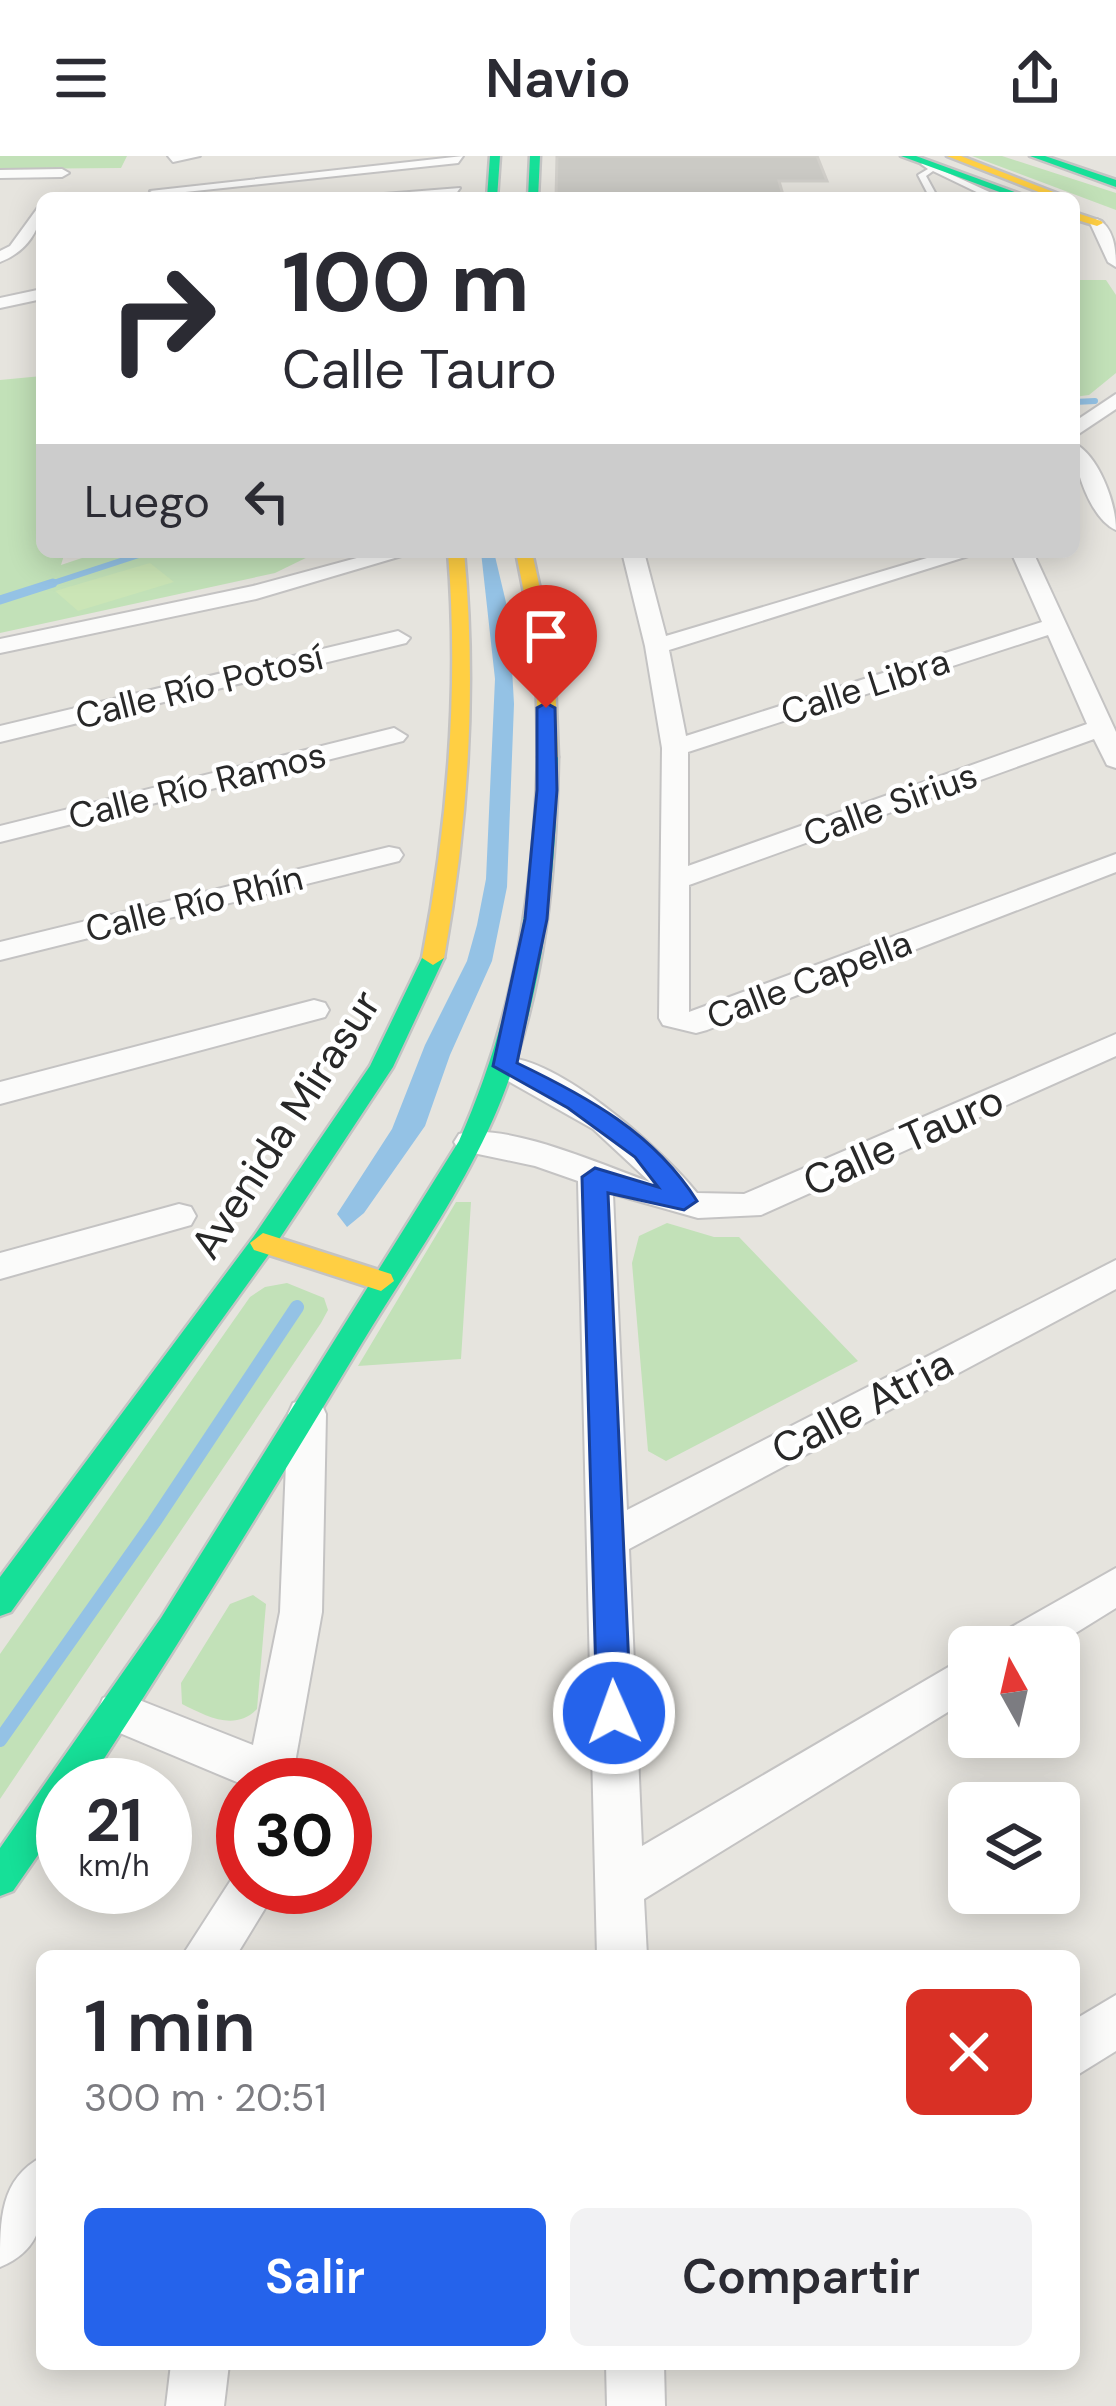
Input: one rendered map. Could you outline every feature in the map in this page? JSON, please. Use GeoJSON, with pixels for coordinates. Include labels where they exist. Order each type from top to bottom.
{"type":"FeatureCollection","features":[{"type":"Feature","properties":{"kind":"street"},"geometry":{"type":"LineString","coordinates":[[157,192],[174,157],[194,156]]}},
{"type":"Feature","properties":{"kind":"street"},"geometry":{"type":"LineString","coordinates":[[492,192],[495,156]]}},
{"type":"Feature","properties":{"kind":"street"},"geometry":{"type":"LineString","coordinates":[[533,192],[535,156]]}},
{"type":"Feature","properties":{"kind":"street"},"geometry":{"type":"LineString","coordinates":[[1035,156],[1116,184]]}},
{"type":"Feature","properties":{"kind":"street"},"geometry":{"type":"LineString","coordinates":[[1066,156],[1116,173]]}},
{"type":"Feature","properties":{"kind":"street"},"geometry":{"type":"LineString","coordinates":[[181,192],[458,159]]}},
{"type":"Feature","properties":{"kind":"street"},"geometry":{"type":"LineString","coordinates":[[929,162],[1010,192]]}},
{"type":"Feature","properties":{"kind":"street"},"geometry":{"type":"LineString","coordinates":[[929,162],[1042,192]]}},
{"type":"Feature","properties":{"kind":"street"},"geometry":{"type":"LineString","coordinates":[[0,177],[62,173],[50,192]]}},
{"type":"Feature","properties":{"kind":"street"},"geometry":{"type":"LineString","coordinates":[[444,192],[454,191]]}},
{"type":"Feature","properties":{"kind":"street"},"geometry":{"type":"LineString","coordinates":[[20,214],[36,207]]}},
{"type":"Feature","properties":{"kind":"street"},"geometry":{"type":"LineString","coordinates":[[0,256],[16,249],[36,216]]}},
{"type":"Feature","properties":{"kind":"street"},"geometry":{"type":"LineString","coordinates":[[1099,221],[1116,262]]}},
{"type":"Feature","properties":{"kind":"street"},"geometry":{"type":"LineString","coordinates":[[0,289],[36,281]]}},
{"type":"Feature","properties":{"kind":"street"},"geometry":{"type":"LineString","coordinates":[[0,303],[36,295]]}},
{"type":"Feature","properties":{"kind":"street"},"geometry":{"type":"LineString","coordinates":[[1080,427],[1115,401]]}},
{"type":"Feature","properties":{"kind":"street"},"geometry":{"type":"LineString","coordinates":[[1080,460],[1116,524]]}},
{"type":"Feature","properties":{"kind":"street"},"geometry":{"type":"LineString","coordinates":[[320,574],[338,558]]}},
{"type":"Feature","properties":{"kind":"street"},"geometry":{"type":"LineString","coordinates":[[0,646],[381,558]]}},
{"type":"Feature","properties":{"kind":"street","name":"Avenida Mirasur"},"geometry":{"type":"LineString","coordinates":[[0,1602],[263,1243],[381,1067],[420,992],[438,943],[451,862],[464,641],[457,558]]}},
{"type":"Feature","properties":{"kind":"street"},"geometry":{"type":"LineString","coordinates":[[86,1758],[471,1142],[502,1076],[536,919],[547,790],[546,666],[525,558]]}},
{"type":"Feature","properties":{"kind":"street","name":"Calle Capella"},"geometry":{"type":"LineString","coordinates":[[635,558],[657,646],[675,748],[678,879],[671,1013],[683,1024],[696,1023],[1116,862]]}},
{"type":"Feature","properties":{"kind":"street"},"geometry":{"type":"LineString","coordinates":[[657,646],[950,558]]}},
{"type":"Feature","properties":{"kind":"street"},"geometry":{"type":"LineString","coordinates":[[1025,558],[1116,760]]}},
{"type":"Feature","properties":{"kind":"street","name":"Calle Libra"},"geometry":{"type":"LineString","coordinates":[[675,748],[1055,626]]}},
{"type":"Feature","properties":{"kind":"street","name":"Calle Río Potosí"},"geometry":{"type":"LineString","coordinates":[[0,734],[398,638]]}},
{"type":"Feature","properties":{"kind":"street","name":"Calle Sirius"},"geometry":{"type":"LineString","coordinates":[[678,879],[1101,728]]}},
{"type":"Feature","properties":{"kind":"street","name":"Calle Río Ramos"},"geometry":{"type":"LineString","coordinates":[[0,834],[394,736]]}},
{"type":"Feature","properties":{"kind":"street","name":"Calle Río Rhín"},"geometry":{"type":"LineString","coordinates":[[0,951],[388,855]]}},
{"type":"Feature","properties":{"kind":"street"},"geometry":{"type":"LineString","coordinates":[[0,1093],[314,1010]]}},
{"type":"Feature","properties":{"kind":"street","name":"Calle Tauro"},"geometry":{"type":"LineString","coordinates":[[471,1142],[553,1159],[625,1189],[737,1208],[760,1203],[1116,1044]]}},
{"type":"Feature","properties":{"kind":"street"},"geometry":{"type":"LineString","coordinates":[[502,1076],[577,1102],[644,1151],[684,1201]]}},
{"type":"Feature","properties":{"kind":"street"},"geometry":{"type":"LineString","coordinates":[[595,1177],[622,1950]]}},
{"type":"Feature","properties":{"kind":"street"},"geometry":{"type":"LineString","coordinates":[[0,1266],[178,1216]]}},
{"type":"Feature","properties":{"kind":"street"},"geometry":{"type":"LineString","coordinates":[[263,1243],[381,1281]]}},
{"type":"Feature","properties":{"kind":"street","name":"Calle Atria"},"geometry":{"type":"LineString","coordinates":[[608,1540],[1116,1273]]}},
{"type":"Feature","properties":{"kind":"street"},"geometry":{"type":"LineString","coordinates":[[274,1758],[301,1612],[307,1402]]}},
{"type":"Feature","properties":{"kind":"street"},"geometry":{"type":"LineString","coordinates":[[1050,1626],[1116,1586]]}},
{"type":"Feature","properties":{"kind":"street"},"geometry":{"type":"LineString","coordinates":[[620,1887],[948,1689]]}},
{"type":"Feature","properties":{"kind":"street"},"geometry":{"type":"LineString","coordinates":[[118,1712],[222,1758]]}},
{"type":"Feature","properties":{"kind":"street"},"geometry":{"type":"LineString","coordinates":[[0,1879],[36,1829]]}},
{"type":"Feature","properties":{"kind":"street"},"geometry":{"type":"LineString","coordinates":[[211,1950],[235,1914]]}},
{"type":"Feature","properties":{"kind":"street"},"geometry":{"type":"LineString","coordinates":[[243,1950],[247,1914]]}},
{"type":"Feature","properties":{"kind":"street"},"geometry":{"type":"LineString","coordinates":[[1080,2047],[1116,2020]]}},
{"type":"Feature","properties":{"kind":"street"},"geometry":{"type":"LineString","coordinates":[[0,2239],[36,2192]]}},
{"type":"Feature","properties":{"kind":"street"},"geometry":{"type":"LineString","coordinates":[[195,2406],[199,2370]]}},
{"type":"Feature","properties":{"kind":"lane"},"geometry":{"type":"LineString","coordinates":[[929,162],[976,192]]}},
{"type":"Feature","properties":{"kind":"lane"},"geometry":{"type":"LineString","coordinates":[[929,162],[922,175],[931,192]]}},
{"type":"Feature","properties":{"kind":"lane"},"geometry":{"type":"LineString","coordinates":[[929,162],[943,192]]}},
{"type":"Feature","properties":{"kind":"lane"},"geometry":{"type":"LineString","coordinates":[[929,162],[957,192]]}},
{"type":"Feature","properties":{"kind":"green space"},"geometry":{"type":"Polygon","coordinates":[[[0,156],[127,156],[121,168],[0,169],[0,156]]]}},
{"type":"Feature","properties":{"kind":"green space"},"geometry":{"type":"Polygon","coordinates":[[[972,156],[1002,156],[1116,193],[1116,210],[1080,196],[1080,192],[1068,192],[972,156]]]}},
{"type":"Feature","properties":{"kind":"green space"},"geometry":{"type":"Polygon","coordinates":[[[1080,280],[1106,280],[1116,295],[1116,373],[1089,395],[1080,396],[1080,280]]]}},
{"type":"Feature","properties":{"kind":"green space"},"geometry":{"type":"Polygon","coordinates":[[[36,377],[36,558],[63,558],[61,565],[82,558],[306,558],[275,573],[0,633],[0,380],[36,377]]]}},
{"type":"Feature","properties":{"kind":"green space"},"geometry":{"type":"Polygon","coordinates":[[[150,563],[174,582],[78,611],[55,591],[150,563]]]}},
{"type":"Feature","properties":{"kind":"green space"},"geometry":{"type":"Polygon","coordinates":[[[456,1202],[471,1202],[461,1359],[358,1366],[456,1202]]]}},
{"type":"Feature","properties":{"kind":"green space"},"geometry":{"type":"Polygon","coordinates":[[[667,1223],[714,1237],[739,1237],[858,1361],[666,1461],[648,1451],[632,1263],[639,1236],[667,1223]]]}},
{"type":"Feature","properties":{"kind":"green space"},"geometry":{"type":"Polygon","coordinates":[[[287,1283],[324,1298],[328,1310],[321,1323],[0,1799],[0,1654],[250,1297],[265,1287],[287,1283]]]}},
{"type":"Feature","properties":{"kind":"green space"},"geometry":{"type":"Polygon","coordinates":[[[253,1595],[266,1604],[257,1709],[230,1721],[182,1704],[181,1683],[230,1604],[253,1595]]]}},
{"type":"Feature","properties":{"kind":"water"},"geometry":{"type":"Polygon","coordinates":[[[482,558],[495,558],[509,615],[514,704],[507,887],[492,961],[425,1126],[364,1213],[347,1227],[337,1214],[392,1129],[425,1045],[467,961],[477,925],[486,879],[495,679],[482,558]]]}},
{"type":"Feature","properties":{"kind":"building"},"geometry":{"type":"Polygon","coordinates":[[[557,156],[817,156],[827,181],[779,181],[782,192],[556,192],[557,156]]]}},
{"type":"Feature","properties":{"kind":"waterway"},"geometry":{"type":"LineString","coordinates":[[1080,402],[1095,401]]}},
{"type":"Feature","properties":{"kind":"waterway"},"geometry":{"type":"LineString","coordinates":[[44,586],[130,558]]}},
{"type":"Feature","properties":{"kind":"waterway"},"geometry":{"type":"LineString","coordinates":[[0,600],[53,583]]}},
{"type":"Feature","properties":{"kind":"waterway"},"geometry":{"type":"LineString","coordinates":[[0,1740],[154,1522],[297,1307]]}},
{"type":"Feature","properties":{"kind":"traffic: fast"},"geometry":{"type":"LineString","coordinates":[[492,192],[495,156]]}},
{"type":"Feature","properties":{"kind":"traffic: fast"},"geometry":{"type":"LineString","coordinates":[[533,192],[535,156]]}},
{"type":"Feature","properties":{"kind":"traffic: fast"},"geometry":{"type":"LineString","coordinates":[[906,156],[1009,192]]}},
{"type":"Feature","properties":{"kind":"traffic: fast"},"geometry":{"type":"LineString","coordinates":[[1035,156],[1116,184]]}},
{"type":"Feature","properties":{"kind":"traffic: fast"},"geometry":{"type":"LineString","coordinates":[[85,1758],[172,1628],[471,1142],[507,1050],[531,954],[544,856],[548,757]]}},
{"type":"Feature","properties":{"kind":"traffic: fast"},"geometry":{"type":"LineString","coordinates":[[0,1602],[263,1243],[381,1067],[433,958]]}},
{"type":"Feature","properties":{"kind":"traffic: fast"},"geometry":{"type":"LineString","coordinates":[[0,1878],[36,1828]]}},
{"type":"Feature","properties":{"kind":"traffic: slow"},"geometry":{"type":"LineString","coordinates":[[952,156],[1048,192]]}},
{"type":"Feature","properties":{"kind":"traffic: slow"},"geometry":{"type":"LineString","coordinates":[[1080,217],[1097,223]]}},
{"type":"Feature","properties":{"kind":"traffic: slow"},"geometry":{"type":"LineString","coordinates":[[433,958],[451,862],[464,641],[457,558]]}},
{"type":"Feature","properties":{"kind":"traffic: slow"},"geometry":{"type":"LineString","coordinates":[[525,558],[545,654],[548,757]]}},
{"type":"Feature","properties":{"kind":"traffic: slow"},"geometry":{"type":"LineString","coordinates":[[263,1243],[381,1281]]}},
{"type":"Feature","properties":{"kind":"route"},"geometry":{"type":"LineString","coordinates":[[546,708],[547,790],[536,919],[505,1066],[577,1102],[644,1151],[684,1201],[625,1189],[595,1177],[614,1713]]}}]}
